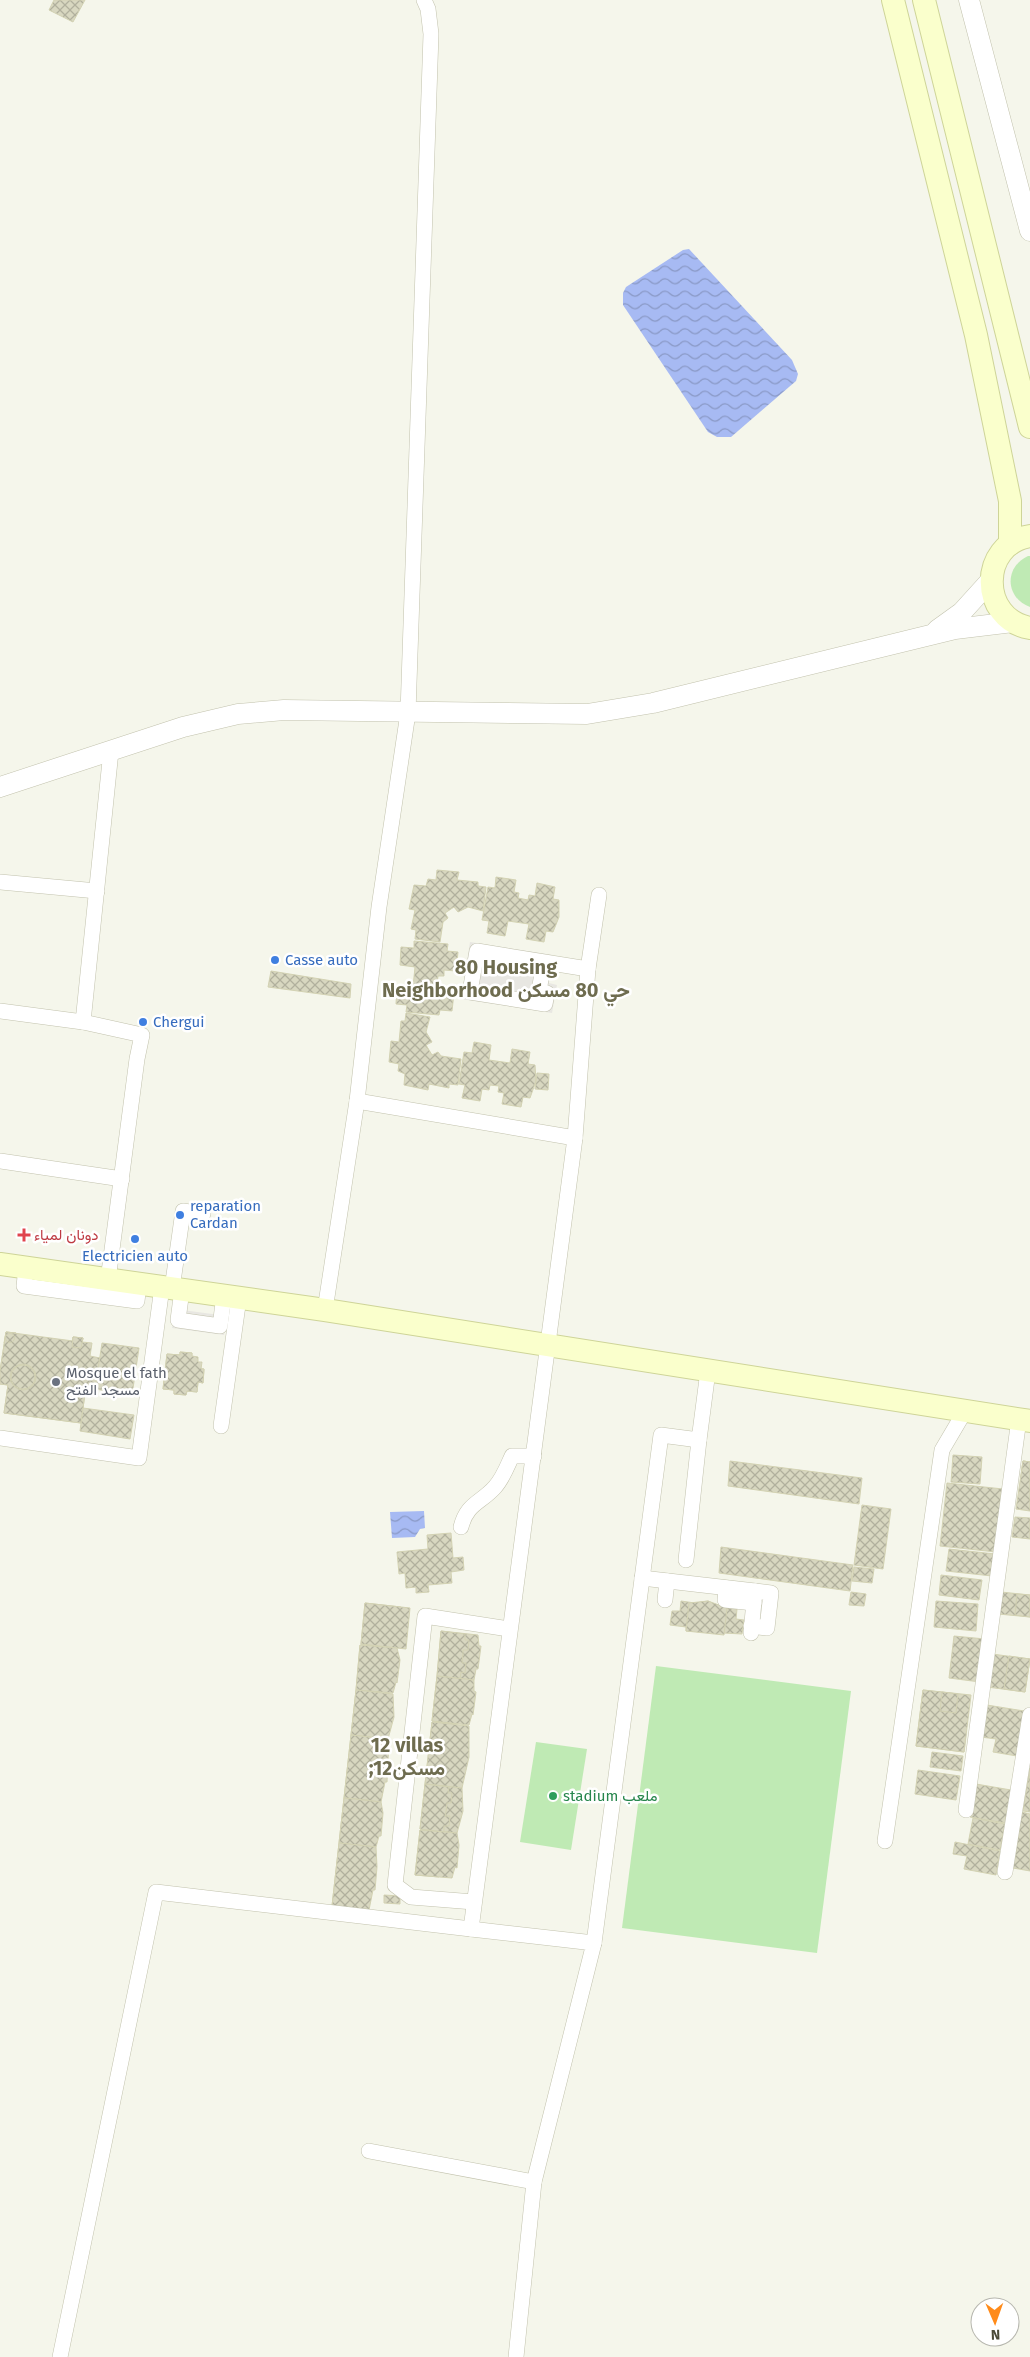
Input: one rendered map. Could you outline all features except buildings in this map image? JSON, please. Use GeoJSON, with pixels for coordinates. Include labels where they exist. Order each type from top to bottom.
{"type":"FeatureCollection","features":[{"type":"Feature","properties":{"kind":"main road"},"geometry":{"type":"LineString","coordinates":[[893,0],[976,335],[1010,501],[1020,540],[998,557],[992,568],[992,593],[996,604],[1022,625]]}},
{"type":"Feature","properties":{"kind":"main road"},"geometry":{"type":"LineString","coordinates":[[924,0],[1030,427]]}},
{"type":"Feature","properties":{"kind":"main road"},"geometry":{"type":"LineString","coordinates":[[0,1264],[325,1310],[1025,1420]]}},
{"type":"Feature","properties":{"kind":"street"},"geometry":{"type":"LineString","coordinates":[[325,1310],[357,1101],[379,907],[408,713],[431,34],[428,9],[424,0]]}},
{"type":"Feature","properties":{"kind":"street"},"geometry":{"type":"LineString","coordinates":[[969,0],[1030,231]]}},
{"type":"Feature","properties":{"kind":"street"},"geometry":{"type":"LineString","coordinates":[[927,636],[962,612],[991,580]]}},
{"type":"Feature","properties":{"kind":"street"},"geometry":{"type":"LineString","coordinates":[[0,787],[183,726],[238,714],[284,710],[408,713],[597,712],[653,703],[974,626],[1022,625]]}},
{"type":"Feature","properties":{"kind":"street"},"geometry":{"type":"LineString","coordinates":[[83,1022],[111,751]]}},
{"type":"Feature","properties":{"kind":"street"},"geometry":{"type":"LineString","coordinates":[[0,882],[97,891]]}},
{"type":"Feature","properties":{"kind":"street"},"geometry":{"type":"LineString","coordinates":[[471,1929],[575,1138],[588,969],[599,895]]}},
{"type":"Feature","properties":{"kind":"street"},"geometry":{"type":"LineString","coordinates":[[544,962],[539,991],[547,993],[545,1004],[470,992],[477,951],[588,969]]}},
{"type":"Feature","properties":{"kind":"street"},"geometry":{"type":"LineString","coordinates":[[0,1011],[83,1022],[142,1035],[137,1059],[108,1280]]}},
{"type":"Feature","properties":{"kind":"street"},"geometry":{"type":"LineString","coordinates":[[357,1101],[575,1138]]}},
{"type":"Feature","properties":{"kind":"street"},"geometry":{"type":"LineString","coordinates":[[0,1161],[122,1179]]}},
{"type":"Feature","properties":{"kind":"street"},"geometry":{"type":"LineString","coordinates":[[0,1438],[139,1458],[172,1289],[183,1211],[203,1214]]}},
{"type":"Feature","properties":{"kind":"street"},"geometry":{"type":"LineString","coordinates":[[26,1268],[24,1286],[137,1300],[139,1284]]}},
{"type":"Feature","properties":{"kind":"street"},"geometry":{"type":"LineString","coordinates":[[172,1289],[178,1320],[220,1326],[231,1297]]}},
{"type":"Feature","properties":{"kind":"street"},"geometry":{"type":"LineString","coordinates":[[221,1426],[231,1297]]}},
{"type":"Feature","properties":{"kind":"street"},"geometry":{"type":"LineString","coordinates":[[686,1560],[708,1370]]}},
{"type":"Feature","properties":{"kind":"street"},"geometry":{"type":"LineString","coordinates":[[885,1840],[942,1450],[965,1411]]}},
{"type":"Feature","properties":{"kind":"street"},"geometry":{"type":"LineString","coordinates":[[966,1810],[1025,1420]]}},
{"type":"Feature","properties":{"kind":"street"},"geometry":{"type":"LineString","coordinates":[[516,2357],[534,2182],[594,1944],[661,1435],[699,1440]]}},
{"type":"Feature","properties":{"kind":"street"},"geometry":{"type":"LineString","coordinates":[[461,1527],[464,1514],[494,1488],[502,1478],[512,1456],[534,1456]]}},
{"type":"Feature","properties":{"kind":"street"},"geometry":{"type":"LineString","coordinates":[[642,1578],[726,1588],[725,1600],[755,1597],[751,1630]]}},
{"type":"Feature","properties":{"kind":"street"},"geometry":{"type":"LineString","coordinates":[[665,1600],[668,1581]]}},
{"type":"Feature","properties":{"kind":"street"},"geometry":{"type":"LineString","coordinates":[[474,1902],[411,1897],[395,1885],[425,1616],[509,1629]]}},
{"type":"Feature","properties":{"kind":"street"},"geometry":{"type":"LineString","coordinates":[[1005,1872],[1030,1715]]}},
{"type":"Feature","properties":{"kind":"street"},"geometry":{"type":"LineString","coordinates":[[60,2357],[156,1892],[594,1944]]}},
{"type":"Feature","properties":{"kind":"street"},"geometry":{"type":"LineString","coordinates":[[369,2152],[534,2182]]}},
{"type":"Feature","properties":{"kind":"green space"},"geometry":{"type":"Polygon","coordinates":[[[1030,556],[1030,607],[1016,597],[1012,590],[1011,582],[1011,575],[1015,567],[1030,556]]]}},
{"type":"Feature","properties":{"kind":"green space"},"geometry":{"type":"Polygon","coordinates":[[[656,1666],[851,1691],[817,1953],[622,1928],[656,1666]]]}},
{"type":"Feature","properties":{"kind":"green space","name":"stadium ملعب"},"geometry":{"type":"Polygon","coordinates":[[[536,1742],[587,1749],[571,1850],[520,1842],[536,1742]]]}},
{"type":"Feature","properties":{"kind":"shaded area"},"geometry":{"type":"Polygon","coordinates":[[[470,942],[553,955],[549,983],[557,985],[552,1013],[461,999],[470,942]]]}},
{"type":"Feature","properties":{"kind":"shaded area"},"geometry":{"type":"Polygon","coordinates":[[[175,1309],[227,1316],[224,1335],[172,1328],[175,1309]]]}},
{"type":"Feature","properties":{"kind":"water"},"geometry":{"type":"Polygon","coordinates":[[[689,249],[792,360],[798,374],[796,381],[731,437],[717,437],[708,432],[623,305],[623,293],[626,287],[683,250],[689,249]]]}},
{"type":"Feature","properties":{"kind":"water"},"geometry":{"type":"Polygon","coordinates":[[[424,1511],[425,1528],[420,1529],[415,1537],[392,1538],[390,1512],[424,1511]]]}},
{"type":"Feature","properties":{"kind":"place","name":"Casse auto"},"geometry":{"type":"Point","coordinates":[275,960]}},
{"type":"Feature","properties":{"kind":"place","name":"Chergui"},"geometry":{"type":"Point","coordinates":[143,1022]}},
{"type":"Feature","properties":{"kind":"place","name":"reparation Cardan"},"geometry":{"type":"Point","coordinates":[180,1215]}},
{"type":"Feature","properties":{"kind":"place","name":"دونان لمياء"},"geometry":{"type":"Point","coordinates":[24,1235]}},
{"type":"Feature","properties":{"kind":"place","name":"Electricien auto"},"geometry":{"type":"Point","coordinates":[135,1239]}},
{"type":"Feature","properties":{"kind":"place","name":"Mosque el fath مسجد الفتح"},"geometry":{"type":"Point","coordinates":[56,1382]}},
{"type":"Feature","properties":{"kind":"place","name":"stadium ملعب"},"geometry":{"type":"Point","coordinates":[553,1796]}},
{"type":"Feature","properties":{"kind":"district","name":"80 Housing Neighborhood حي 80 مسكن"},"geometry":{"type":"Point","coordinates":[506,978]}},
{"type":"Feature","properties":{"kind":"district","name":"12 villas ;12مسكن"},"geometry":{"type":"Point","coordinates":[407,1756]}}]}
